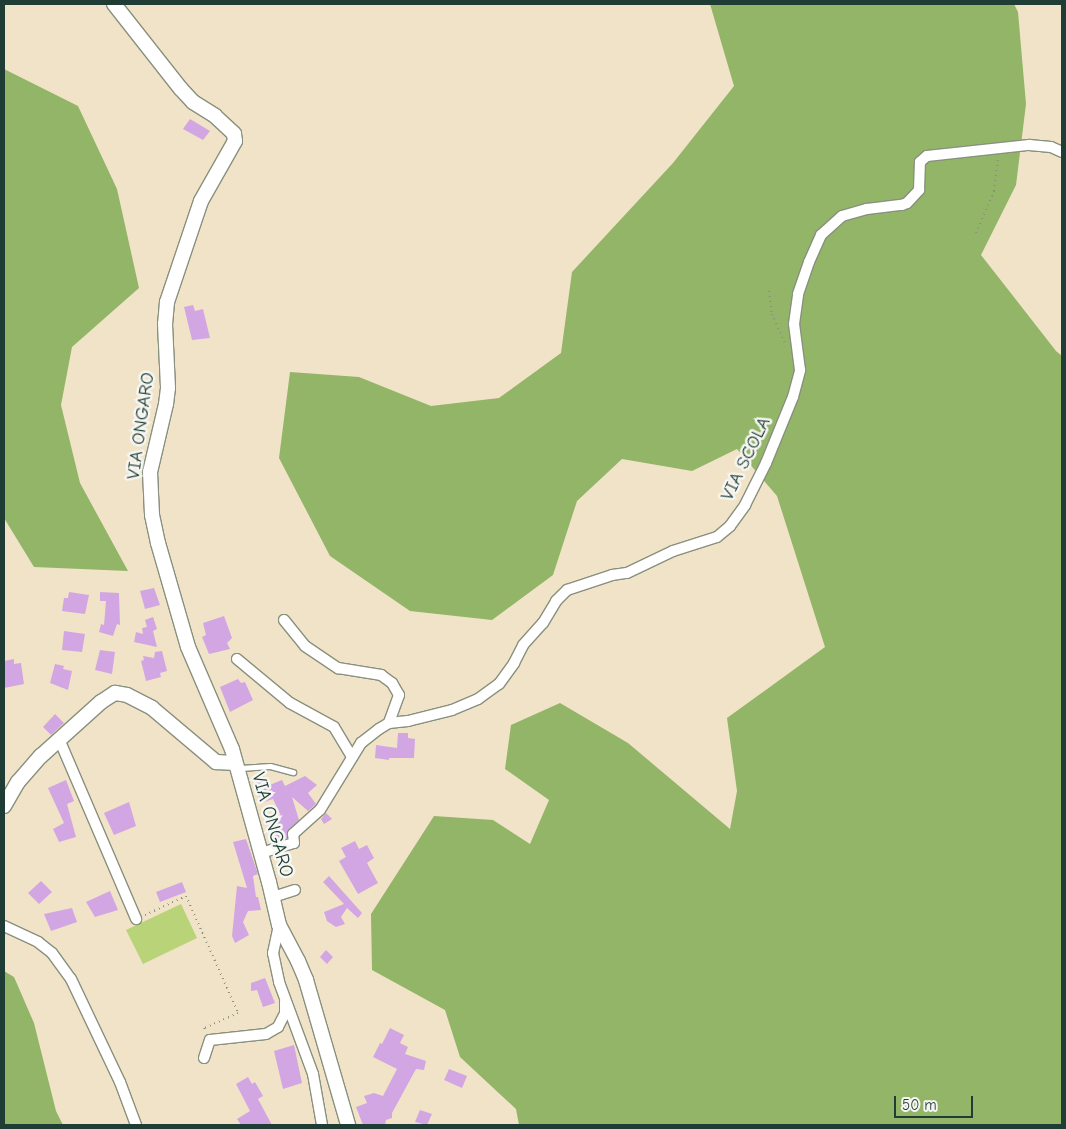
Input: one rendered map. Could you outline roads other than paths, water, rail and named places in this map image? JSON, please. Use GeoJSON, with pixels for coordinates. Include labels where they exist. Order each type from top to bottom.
{"type":"FeatureCollection","features":[{"type":"Feature","properties":{"kind":"main road","name":"VIA ONGARO"},"geometry":{"type":"LineString","coordinates":[[114,4],[180,89],[193,102],[215,116],[234,134],[235,141],[202,201],[167,302],[166,404],[150,472],[152,515],[158,543],[188,647],[232,749],[279,925],[306,980],[348,1125]]}},
{"type":"Feature","properties":{"kind":"main road"},"geometry":{"type":"LineString","coordinates":[[4,806],[18,782],[60,739],[115,693],[127,695],[152,708],[216,762],[236,766]]}},
{"type":"Feature","properties":{"kind":"street","name":"VIA SCOLA"},"geometry":{"type":"LineString","coordinates":[[261,853],[294,843],[293,834],[320,810],[361,742],[389,723],[408,721],[452,710],[478,699],[499,684],[523,645],[543,623],[556,601],[567,590],[612,575],[628,573],[673,551],[717,537],[730,526],[745,505],[766,463],[793,397],[800,370],[794,324],[798,294],[821,235],[842,216],[867,209],[902,205],[908,202],[919,190],[920,162],[927,156],[1029,145],[1051,147],[1062,152]]}},
{"type":"Feature","properties":{"kind":"street"},"geometry":{"type":"LineString","coordinates":[[284,620],[305,646],[338,668],[381,675],[392,683],[399,695],[389,723]]}},
{"type":"Feature","properties":{"kind":"street"},"geometry":{"type":"LineString","coordinates":[[237,659],[290,704],[334,727],[352,757]]}},
{"type":"Feature","properties":{"kind":"street"},"geometry":{"type":"LineString","coordinates":[[60,739],[136,919]]}},
{"type":"Feature","properties":{"kind":"street","name":"VIA ONGARO"},"geometry":{"type":"LineString","coordinates":[[273,897],[295,890]]}},
{"type":"Feature","properties":{"kind":"street"},"geometry":{"type":"LineString","coordinates":[[279,925],[273,953],[285,996],[313,1074],[322,1125]]}},
{"type":"Feature","properties":{"kind":"street"},"geometry":{"type":"LineString","coordinates":[[4,926],[38,942],[52,953],[71,979],[120,1082],[136,1125]]}},
{"type":"Feature","properties":{"kind":"street"},"geometry":{"type":"LineString","coordinates":[[204,1058],[210,1040],[266,1034],[278,1027],[285,1013],[285,996]]}},
{"type":"Feature","properties":{"kind":"lane"},"geometry":{"type":"LineString","coordinates":[[236,766],[270,766],[293,772]]}}]}
